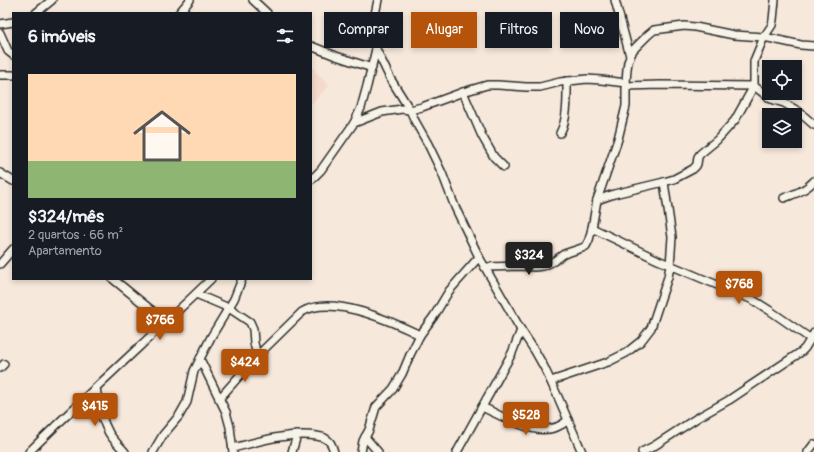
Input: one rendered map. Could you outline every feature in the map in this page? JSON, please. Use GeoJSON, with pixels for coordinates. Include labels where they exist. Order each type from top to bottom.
{"type":"FeatureCollection","features":[{"type":"Feature","properties":{"kind":"street"},"geometry":{"type":"LineString","coordinates":[[38,12],[52,0]]}},
{"type":"Feature","properties":{"kind":"street"},"geometry":{"type":"LineString","coordinates":[[181,12],[190,0]]}},
{"type":"Feature","properties":{"kind":"street"},"geometry":{"type":"LineString","coordinates":[[253,0],[266,12]]}},
{"type":"Feature","properties":{"kind":"street"},"geometry":{"type":"LineString","coordinates":[[312,179],[321,170],[354,123],[361,108],[376,49],[374,24],[378,0]]}},
{"type":"Feature","properties":{"kind":"street"},"geometry":{"type":"LineString","coordinates":[[615,0],[630,56]]}},
{"type":"Feature","properties":{"kind":"street"},"geometry":{"type":"LineString","coordinates":[[596,200],[674,179],[696,166],[700,154],[718,140],[735,120],[754,86],[754,61],[764,37],[772,25],[775,0]]}},
{"type":"Feature","properties":{"kind":"street"},"geometry":{"type":"LineString","coordinates":[[0,24],[12,22]]}},
{"type":"Feature","properties":{"kind":"street"},"geometry":{"type":"LineString","coordinates":[[486,267],[534,267],[549,264],[564,254],[586,246],[592,228],[596,200],[618,139],[626,106],[627,69],[630,56],[641,42],[654,30],[684,26],[695,27],[734,35],[764,37],[801,45],[814,46]]}},
{"type":"Feature","properties":{"kind":"street"},"geometry":{"type":"LineString","coordinates":[[0,33],[8,51],[12,54]]}},
{"type":"Feature","properties":{"kind":"street"},"geometry":{"type":"LineString","coordinates":[[312,46],[372,68]]}},
{"type":"Feature","properties":{"kind":"street"},"geometry":{"type":"LineString","coordinates":[[376,49],[390,78],[410,110],[442,174],[455,207],[479,257],[521,330],[535,351],[551,381],[582,452]]}},
{"type":"Feature","properties":{"kind":"street"},"geometry":{"type":"LineString","coordinates":[[0,75],[12,75]]}},
{"type":"Feature","properties":{"kind":"street"},"geometry":{"type":"LineString","coordinates":[[354,123],[382,112],[402,109],[410,110],[432,104],[463,92],[487,85],[540,87],[567,81],[587,79],[626,84],[754,86],[771,99],[784,103],[798,110],[814,125]]}},
{"type":"Feature","properties":{"kind":"street"},"geometry":{"type":"LineString","coordinates":[[560,133],[564,126],[567,81]]}},
{"type":"Feature","properties":{"kind":"street"},"geometry":{"type":"LineString","coordinates":[[463,92],[482,136],[494,157],[504,167]]}},
{"type":"Feature","properties":{"kind":"street"},"geometry":{"type":"LineString","coordinates":[[0,173],[12,180]]}},
{"type":"Feature","properties":{"kind":"street"},"geometry":{"type":"LineString","coordinates":[[784,198],[797,193],[814,181]]}},
{"type":"Feature","properties":{"kind":"street"},"geometry":{"type":"LineString","coordinates":[[551,381],[608,362],[626,353],[641,341],[651,328],[668,277],[670,266],[672,237],[664,182]]}},
{"type":"Feature","properties":{"kind":"street"},"geometry":{"type":"LineString","coordinates":[[592,228],[670,266],[753,300],[812,336],[801,352],[729,400],[642,452]]}},
{"type":"Feature","properties":{"kind":"street"},"geometry":{"type":"LineString","coordinates":[[0,264],[12,250]]}},
{"type":"Feature","properties":{"kind":"street"},"geometry":{"type":"LineString","coordinates":[[361,452],[364,437],[369,430],[376,407],[393,389],[420,335],[434,316],[449,291],[479,257]]}},
{"type":"Feature","properties":{"kind":"street"},"geometry":{"type":"LineString","coordinates":[[114,280],[166,322]]}},
{"type":"Feature","properties":{"kind":"street"},"geometry":{"type":"LineString","coordinates":[[29,452],[210,280]]}},
{"type":"Feature","properties":{"kind":"street"},"geometry":{"type":"LineString","coordinates":[[153,452],[163,434],[184,408],[187,402],[194,371],[211,337],[234,299],[242,280]]}},
{"type":"Feature","properties":{"kind":"street"},"geometry":{"type":"LineString","coordinates":[[196,294],[228,308],[252,324],[257,356]]}},
{"type":"Feature","properties":{"kind":"street"},"geometry":{"type":"LineString","coordinates":[[219,399],[257,356],[302,312],[309,308],[319,306],[366,312],[384,318],[420,335]]}},
{"type":"Feature","properties":{"kind":"street"},"geometry":{"type":"LineString","coordinates":[[457,452],[512,353],[521,330]]}},
{"type":"Feature","properties":{"kind":"street"},"geometry":{"type":"LineString","coordinates":[[200,359],[226,412],[233,450],[263,440],[285,436],[310,435],[328,440],[334,452]]}},
{"type":"Feature","properties":{"kind":"street"},"geometry":{"type":"LineString","coordinates":[[96,388],[99,407],[105,426],[125,452]]}},
{"type":"Feature","properties":{"kind":"street"},"geometry":{"type":"LineString","coordinates":[[482,407],[523,426],[535,429],[544,430],[553,428],[562,425],[568,420]]}},
{"type":"Feature","properties":{"kind":"street"},"geometry":{"type":"LineString","coordinates":[[292,452],[297,435]]}},
{"type":"Feature","properties":{"kind":"street"},"geometry":{"type":"LineString","coordinates":[[364,437],[378,452]]}},
{"type":"Feature","properties":{"kind":"shaded area"},"geometry":{"type":"Polygon","coordinates":[[[312,67],[329,86],[312,103],[312,67]]]}}]}
